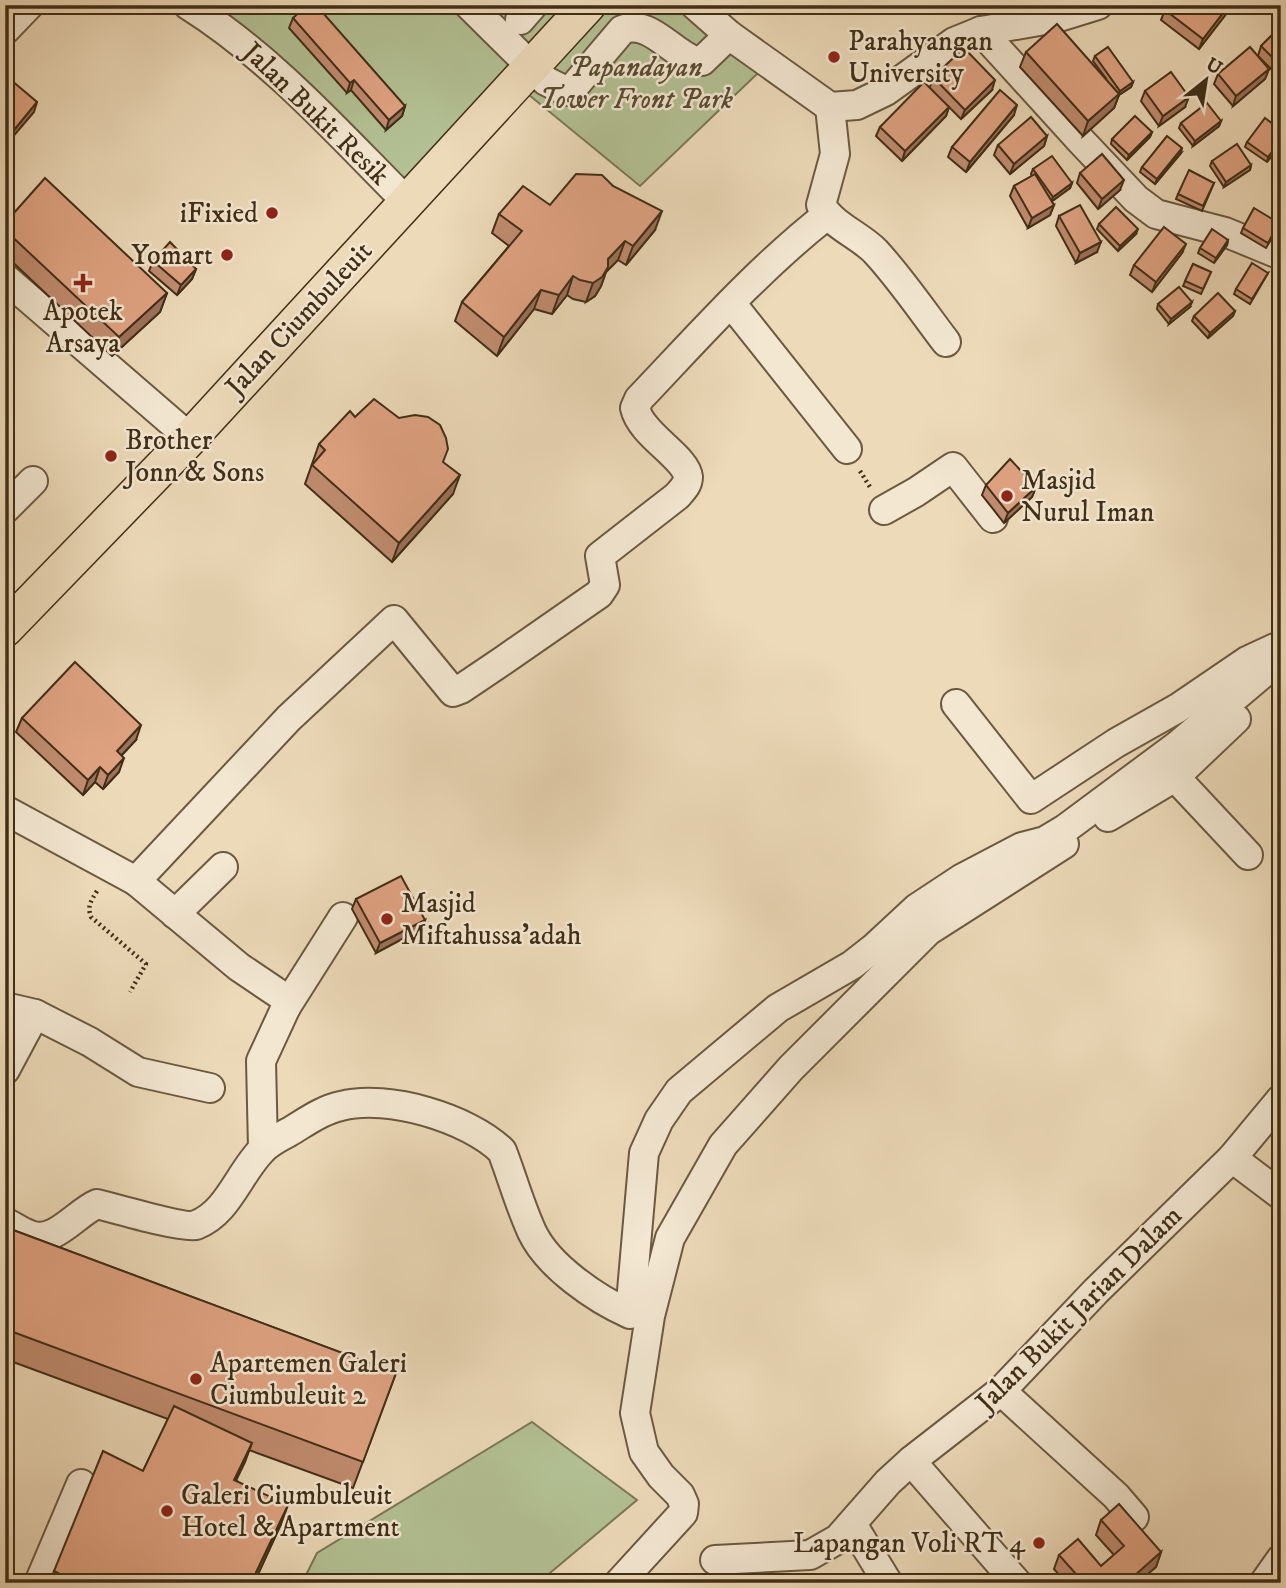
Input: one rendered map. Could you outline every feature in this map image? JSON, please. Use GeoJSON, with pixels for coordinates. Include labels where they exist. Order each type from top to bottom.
{"type":"FeatureCollection","features":[{"type":"Feature","properties":{"kind":"main road","name":"Jalan Ciumbuleuit"},"geometry":{"type":"LineString","coordinates":[[5,629],[190,438],[588,5]]}},
{"type":"Feature","properties":{"kind":"street"},"geometry":{"type":"LineString","coordinates":[[5,30],[29,5]]}},
{"type":"Feature","properties":{"kind":"street","name":"Jalan Bukit Resik"},"geometry":{"type":"LineString","coordinates":[[188,5],[269,64],[407,202]]}},
{"type":"Feature","properties":{"kind":"street"},"geometry":{"type":"LineString","coordinates":[[469,5],[546,81],[566,92],[572,89],[622,30],[629,27],[643,29],[695,61],[702,61],[729,36]]}},
{"type":"Feature","properties":{"kind":"street"},"geometry":{"type":"LineString","coordinates":[[695,5],[729,36],[830,107],[857,105],[954,42],[981,31],[1056,18],[1098,5]]}},
{"type":"Feature","properties":{"kind":"street"},"geometry":{"type":"LineString","coordinates":[[981,31],[1090,151],[1136,199],[1156,214],[1225,232],[1281,254]]}},
{"type":"Feature","properties":{"kind":"street"},"geometry":{"type":"LineString","coordinates":[[830,107],[835,154],[821,205],[827,215],[854,233],[874,251],[946,342]]}},
{"type":"Feature","properties":{"kind":"street"},"geometry":{"type":"LineString","coordinates":[[125,874],[394,620],[453,692],[505,660],[599,594],[605,585],[600,556],[677,496],[686,486],[688,478],[685,468],[641,424],[635,408],[639,399],[794,240],[827,215]]}},
{"type":"Feature","properties":{"kind":"street"},"geometry":{"type":"LineString","coordinates":[[5,278],[190,438]]}},
{"type":"Feature","properties":{"kind":"street"},"geometry":{"type":"LineString","coordinates":[[731,303],[847,449]]}},
{"type":"Feature","properties":{"kind":"street"},"geometry":{"type":"LineString","coordinates":[[884,510],[953,467],[993,518]]}},
{"type":"Feature","properties":{"kind":"street"},"geometry":{"type":"LineString","coordinates":[[5,509],[33,481]]}},
{"type":"Feature","properties":{"kind":"street"},"geometry":{"type":"LineString","coordinates":[[956,704],[1031,799],[1116,743],[1178,708],[1247,661],[1281,645]]}},
{"type":"Feature","properties":{"kind":"street"},"geometry":{"type":"LineString","coordinates":[[5,1222],[32,1236],[45,1237],[97,1204],[192,1226],[208,1219],[221,1206],[263,1149],[316,1115],[343,1105],[377,1104],[424,1110],[493,1142],[502,1151],[533,1235],[556,1264],[596,1297],[630,1314],[643,1153],[659,1120],[679,1091],[778,1008],[852,965],[917,908],[961,880],[1022,847],[1045,841],[1065,829],[1178,745],[1281,658]]}},
{"type":"Feature","properties":{"kind":"street"},"geometry":{"type":"LineString","coordinates":[[619,1583],[683,1513],[684,1504],[680,1495],[660,1476],[644,1452],[635,1413],[650,1316],[670,1238],[723,1145],[791,1068],[928,931],[1175,776],[1281,676]]}},
{"type":"Feature","properties":{"kind":"street"},"geometry":{"type":"LineString","coordinates":[[1175,776],[1248,855]]}},
{"type":"Feature","properties":{"kind":"street"},"geometry":{"type":"LineString","coordinates":[[5,810],[125,874],[239,967],[279,992],[285,998],[286,1007]]}},
{"type":"Feature","properties":{"kind":"street"},"geometry":{"type":"LineString","coordinates":[[175,914],[223,867]]}},
{"type":"Feature","properties":{"kind":"street"},"geometry":{"type":"LineString","coordinates":[[263,1149],[261,1061],[286,1007],[342,918]]}},
{"type":"Feature","properties":{"kind":"street"},"geometry":{"type":"LineString","coordinates":[[5,1007],[35,1014],[62,1027],[138,1072],[210,1088]]}},
{"type":"Feature","properties":{"kind":"street"},"geometry":{"type":"LineString","coordinates":[[5,1070],[35,1014]]}},
{"type":"Feature","properties":{"kind":"street","name":"Jalan Bukit Jarian Dalam"},"geometry":{"type":"LineString","coordinates":[[845,1532],[888,1482],[911,1461],[1002,1391],[1096,1291],[1232,1158],[1281,1099]]}},
{"type":"Feature","properties":{"kind":"street"},"geometry":{"type":"LineString","coordinates":[[1232,1158],[1281,1195]]}},
{"type":"Feature","properties":{"kind":"street"},"geometry":{"type":"LineString","coordinates":[[1002,1391],[1116,1496],[1135,1517]]}},
{"type":"Feature","properties":{"kind":"street"},"geometry":{"type":"LineString","coordinates":[[911,1461],[1017,1583]]}},
{"type":"Feature","properties":{"kind":"street"},"geometry":{"type":"LineString","coordinates":[[39,1583],[81,1484]]}},
{"type":"Feature","properties":{"kind":"street"},"geometry":{"type":"LineString","coordinates":[[715,1560],[810,1555],[845,1532],[888,1583]]}},
{"type":"Feature","properties":{"kind":"street"},"geometry":{"type":"LineString","coordinates":[[1264,1583],[1281,1559]]}},
{"type":"Feature","properties":{"kind":"path"},"geometry":{"type":"LineString","coordinates":[[847,449],[884,510]]}},
{"type":"Feature","properties":{"kind":"path"},"geometry":{"type":"LineString","coordinates":[[125,874],[90,902],[88,908],[91,917],[146,964],[130,992]]}},
{"type":"Feature","properties":{"kind":"green space","name":"Papandayan Tower Front Park"},"geometry":{"type":"Polygon","coordinates":[[[215,5],[682,5],[759,72],[640,186],[507,77],[409,188],[211,10],[215,5]]]}},
{"type":"Feature","properties":{"kind":"green space"},"geometry":{"type":"Polygon","coordinates":[[[532,1422],[637,1500],[538,1583],[302,1583],[317,1553],[532,1422]]]}},
{"type":"Feature","properties":{"kind":"building"},"geometry":{"type":"Polygon","coordinates":[[[307,5],[316,5],[405,106],[389,120],[354,80],[350,83],[293,18],[307,5]]]}},
{"type":"Feature","properties":{"kind":"building"},"geometry":{"type":"Polygon","coordinates":[[[1169,5],[1229,5],[1203,39],[1165,10],[1169,5]]]}},
{"type":"Feature","properties":{"kind":"building"},"geometry":{"type":"Polygon","coordinates":[[[1057,24],[1119,94],[1088,121],[1026,52],[1057,24]]]}},
{"type":"Feature","properties":{"kind":"building"},"geometry":{"type":"Polygon","coordinates":[[[1281,26],[1281,66],[1261,46],[1281,26]]]}},
{"type":"Feature","properties":{"kind":"building"},"geometry":{"type":"Polygon","coordinates":[[[1108,47],[1133,82],[1120,91],[1095,56],[1108,47]]]}},
{"type":"Feature","properties":{"kind":"building"},"geometry":{"type":"Polygon","coordinates":[[[1250,47],[1269,69],[1236,96],[1218,74],[1250,47]]]}},
{"type":"Feature","properties":{"kind":"building"},"geometry":{"type":"Polygon","coordinates":[[[964,48],[995,80],[965,110],[933,77],[964,48]]]}},
{"type":"Feature","properties":{"kind":"building"},"geometry":{"type":"Polygon","coordinates":[[[1171,72],[1189,97],[1163,116],[1145,91],[1171,72]]]}},
{"type":"Feature","properties":{"kind":"building"},"geometry":{"type":"Polygon","coordinates":[[[11,80],[37,102],[5,141],[5,87],[11,80]]]}},
{"type":"Feature","properties":{"kind":"building"},"geometry":{"type":"Polygon","coordinates":[[[924,82],[949,107],[905,151],[880,127],[924,82]]]}},
{"type":"Feature","properties":{"kind":"building"},"geometry":{"type":"Polygon","coordinates":[[[1000,90],[1017,105],[970,162],[952,147],[1000,90]]]}},
{"type":"Feature","properties":{"kind":"building"},"geometry":{"type":"Polygon","coordinates":[[[1207,103],[1221,121],[1195,141],[1181,123],[1207,103]]]}},
{"type":"Feature","properties":{"kind":"building"},"geometry":{"type":"Polygon","coordinates":[[[1135,116],[1152,132],[1129,155],[1112,139],[1135,116]]]}},
{"type":"Feature","properties":{"kind":"building"},"geometry":{"type":"Polygon","coordinates":[[[1031,117],[1047,136],[1014,164],[998,145],[1031,117]]]}},
{"type":"Feature","properties":{"kind":"building"},"geometry":{"type":"Polygon","coordinates":[[[1265,118],[1281,130],[1281,141],[1268,157],[1247,142],[1265,118]]]}},
{"type":"Feature","properties":{"kind":"building"},"geometry":{"type":"Polygon","coordinates":[[[1167,136],[1182,148],[1157,179],[1142,167],[1167,136]]]}},
{"type":"Feature","properties":{"kind":"building"},"geometry":{"type":"Polygon","coordinates":[[[1237,144],[1251,165],[1226,182],[1212,161],[1237,144]]]}},
{"type":"Feature","properties":{"kind":"building"},"geometry":{"type":"Polygon","coordinates":[[[1102,154],[1124,180],[1102,199],[1080,173],[1102,154]]]}},
{"type":"Feature","properties":{"kind":"building"},"geometry":{"type":"Polygon","coordinates":[[[1052,156],[1072,183],[1053,197],[1033,169],[1052,156]]]}},
{"type":"Feature","properties":{"kind":"building"},"geometry":{"type":"Polygon","coordinates":[[[1189,170],[1214,183],[1203,206],[1178,194],[1189,170]]]}},
{"type":"Feature","properties":{"kind":"building"},"geometry":{"type":"Polygon","coordinates":[[[576,174],[602,175],[613,186],[662,211],[633,246],[625,241],[608,259],[608,267],[602,277],[593,283],[573,276],[559,295],[541,290],[504,337],[462,302],[522,231],[499,214],[523,186],[550,205],[576,174]]]}},
{"type":"Feature","properties":{"kind":"building"},"geometry":{"type":"Polygon","coordinates":[[[1035,174],[1054,205],[1032,218],[1014,186],[1035,174]]]}},
{"type":"Feature","properties":{"kind":"building","name":"Apotek Arsaya"},"geometry":{"type":"Polygon","coordinates":[[[45,178],[167,293],[119,337],[5,230],[5,223],[45,178]]]}},
{"type":"Feature","properties":{"kind":"building"},"geometry":{"type":"Polygon","coordinates":[[[1080,205],[1101,242],[1080,253],[1059,216],[1080,205]]]}},
{"type":"Feature","properties":{"kind":"building"},"geometry":{"type":"Polygon","coordinates":[[[1116,207],[1138,229],[1120,246],[1099,224],[1116,207]]]}},
{"type":"Feature","properties":{"kind":"building"},"geometry":{"type":"Polygon","coordinates":[[[1254,208],[1279,223],[1268,243],[1243,228],[1254,208]]]}},
{"type":"Feature","properties":{"kind":"building"},"geometry":{"type":"Polygon","coordinates":[[[1164,227],[1186,244],[1156,282],[1134,265],[1164,227]]]}},
{"type":"Feature","properties":{"kind":"building"},"geometry":{"type":"Polygon","coordinates":[[[1212,229],[1228,240],[1216,258],[1200,248],[1212,229]]]}},
{"type":"Feature","properties":{"kind":"building"},"geometry":{"type":"Polygon","coordinates":[[[170,242],[196,269],[181,285],[153,261],[170,242]]]}},
{"type":"Feature","properties":{"kind":"building"},"geometry":{"type":"Polygon","coordinates":[[[1252,263],[1268,273],[1252,299],[1236,289],[1252,263]]]}},
{"type":"Feature","properties":{"kind":"building"},"geometry":{"type":"Polygon","coordinates":[[[1193,264],[1211,272],[1203,289],[1185,281],[1193,264]]]}},
{"type":"Feature","properties":{"kind":"building"},"geometry":{"type":"Polygon","coordinates":[[[1179,287],[1192,302],[1171,319],[1158,304],[1179,287]]]}},
{"type":"Feature","properties":{"kind":"building"},"geometry":{"type":"Polygon","coordinates":[[[1218,293],[1235,311],[1210,333],[1194,316],[1218,293]]]}},
{"type":"Feature","properties":{"kind":"building"},"geometry":{"type":"Polygon","coordinates":[[[374,399],[399,418],[415,415],[428,417],[440,425],[448,449],[443,462],[460,475],[399,543],[312,465],[325,450],[319,444],[350,411],[355,417],[374,399]]]}},
{"type":"Feature","properties":{"kind":"building","name":"Masjid Nurul Iman"},"geometry":{"type":"Polygon","coordinates":[[[1010,459],[1036,487],[1008,513],[986,485],[1010,459]]]}},
{"type":"Feature","properties":{"kind":"building"},"geometry":{"type":"Polygon","coordinates":[[[75,662],[141,725],[117,751],[124,758],[108,775],[100,767],[88,780],[22,718],[75,662]]]}},
{"type":"Feature","properties":{"kind":"building","name":"Masjid Miftahussa'adah"},"geometry":{"type":"Polygon","coordinates":[[[401,876],[425,920],[380,943],[356,899],[401,876]]]}},
{"type":"Feature","properties":{"kind":"building","name":"Apartemen Galeri Ciumbuleuit 2"},"geometry":{"type":"Polygon","coordinates":[[[5,1227],[396,1373],[363,1462],[5,1329],[5,1227]]]}},
{"type":"Feature","properties":{"kind":"building","name":"Galeri Ciumbuleuit Hotel & Apartment"},"geometry":{"type":"Polygon","coordinates":[[[174,1406],[252,1443],[234,1480],[288,1505],[251,1583],[77,1583],[54,1571],[103,1451],[143,1471],[174,1406]]]}},
{"type":"Feature","properties":{"kind":"building"},"geometry":{"type":"Polygon","coordinates":[[[1119,1504],[1161,1552],[1126,1583],[1084,1583],[1059,1555],[1078,1539],[1101,1566],[1124,1546],[1101,1520],[1119,1504]]]}},
{"type":"Feature","properties":{"kind":"place","name":"Parahyangan University"},"geometry":{"type":"Point","coordinates":[834,57]}},
{"type":"Feature","properties":{"kind":"place","name":"iFixied"},"geometry":{"type":"Point","coordinates":[272,213]}},
{"type":"Feature","properties":{"kind":"place","name":"Yomart"},"geometry":{"type":"Point","coordinates":[227,255]}},
{"type":"Feature","properties":{"kind":"place","name":"Apotek Arsaya"},"geometry":{"type":"Point","coordinates":[83,283]}},
{"type":"Feature","properties":{"kind":"place","name":"Brother Jonn & Sons"},"geometry":{"type":"Point","coordinates":[111,456]}},
{"type":"Feature","properties":{"kind":"place","name":"Masjid Nurul Iman"},"geometry":{"type":"Point","coordinates":[1007,496]}},
{"type":"Feature","properties":{"kind":"place","name":"Masjid Miftahussa'adah"},"geometry":{"type":"Point","coordinates":[387,919]}},
{"type":"Feature","properties":{"kind":"place","name":"Apartemen Galeri Ciumbuleuit 2"},"geometry":{"type":"Point","coordinates":[196,1379]}},
{"type":"Feature","properties":{"kind":"place","name":"Galeri Ciumbuleuit Hotel & Apartment"},"geometry":{"type":"Point","coordinates":[167,1511]}},
{"type":"Feature","properties":{"kind":"place","name":"Lapangan Voli RT 4"},"geometry":{"type":"Point","coordinates":[1039,1543]}}]}
